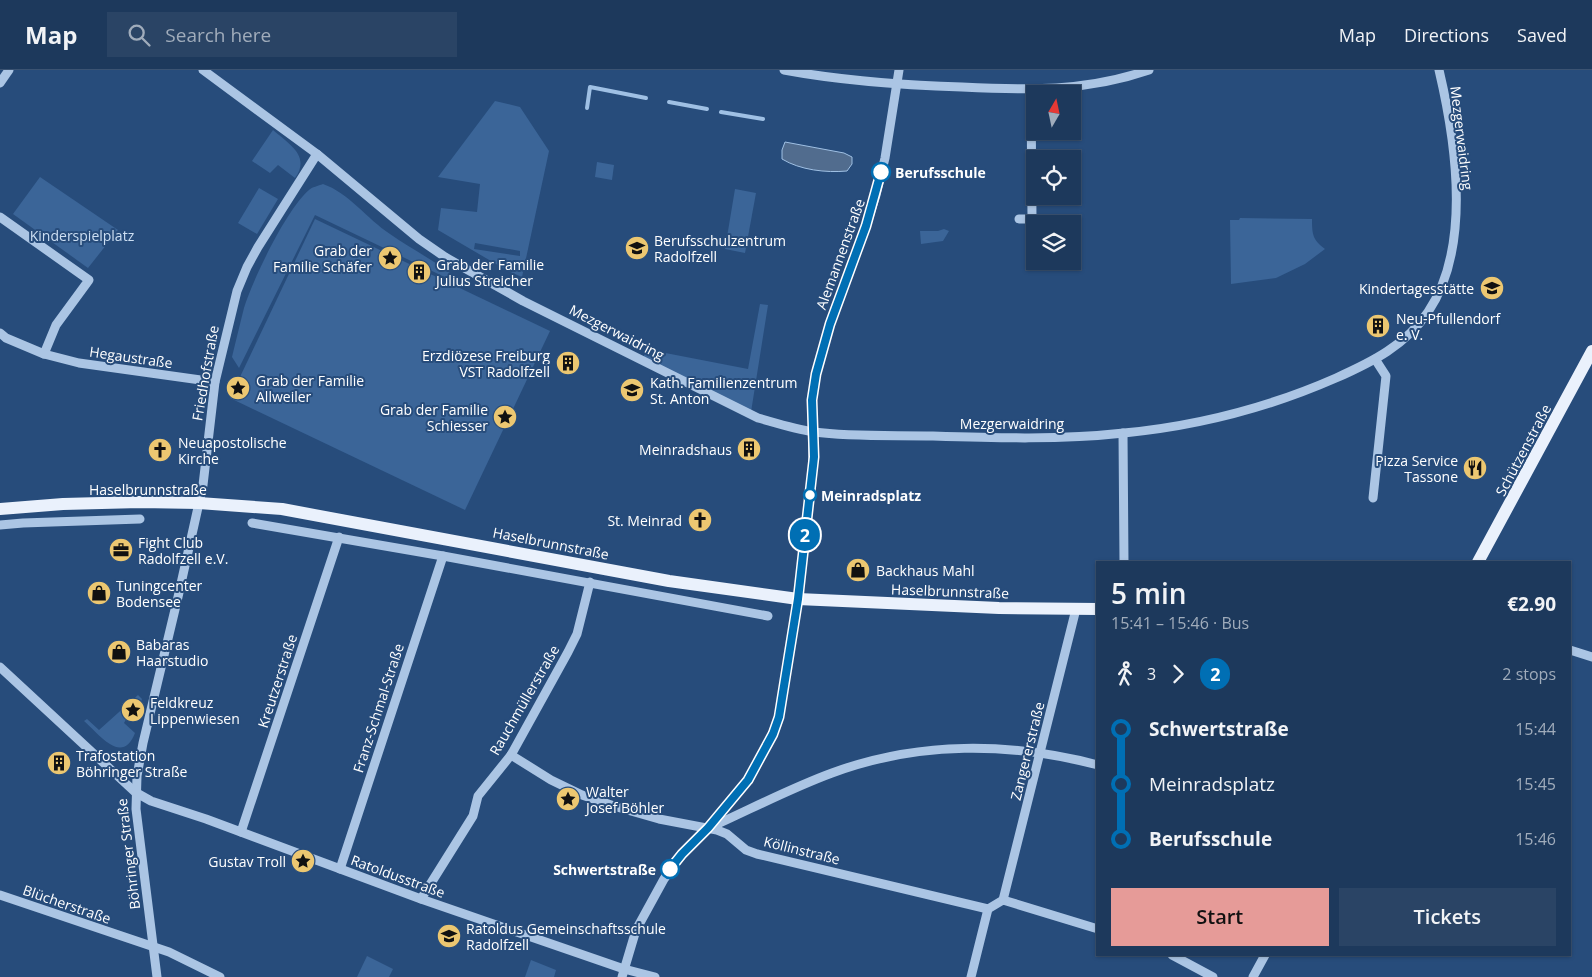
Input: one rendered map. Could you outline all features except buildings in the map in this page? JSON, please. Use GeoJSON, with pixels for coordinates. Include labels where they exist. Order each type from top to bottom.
{"type":"FeatureCollection","features":[{"type":"Feature","properties":{"kind":"main road","name":"Schützenstraße"},"geometry":{"type":"LineString","coordinates":[[1479,561],[1592,351]]}},
{"type":"Feature","properties":{"kind":"main road","name":"Haselbrunnstraße"},"geometry":{"type":"LineString","coordinates":[[0,509],[140,502],[200,503],[282,509],[669,581],[798,599],[981,607],[1096,609]]}},
{"type":"Feature","properties":{"kind":"street"},"geometry":{"type":"LineString","coordinates":[[0,83],[9,70]]}},
{"type":"Feature","properties":{"kind":"street","name":"Mezgerwaidring"},"geometry":{"type":"LineString","coordinates":[[203,70],[318,154],[419,239],[472,273],[612,346],[758,418],[814,432],[833,434],[993,438],[1041,438],[1123,433],[1182,425],[1257,406],[1317,386],[1375,359],[1397,346],[1422,321],[1438,295],[1449,262],[1455,223],[1456,172],[1439,70]]}},
{"type":"Feature","properties":{"kind":"street"},"geometry":{"type":"LineString","coordinates":[[784,70],[851,81],[898,85],[1026,90]]}},
{"type":"Feature","properties":{"kind":"street","name":"Alemannenstraße"},"geometry":{"type":"LineString","coordinates":[[798,599],[814,457],[812,400],[819,361],[830,324],[876,195],[885,158],[899,70]]}},
{"type":"Feature","properties":{"kind":"street"},"geometry":{"type":"LineString","coordinates":[[1081,86],[1102,83],[1149,70]]}},
{"type":"Feature","properties":{"kind":"street"},"geometry":{"type":"LineString","coordinates":[[1019,219],[1032,219],[1031,140]]}},
{"type":"Feature","properties":{"kind":"street","name":"Friedhofstraße"},"geometry":{"type":"LineString","coordinates":[[135,792],[142,743],[200,503],[215,382],[237,291],[247,267],[296,186],[318,154]]}},
{"type":"Feature","properties":{"kind":"street"},"geometry":{"type":"LineString","coordinates":[[0,217],[89,280],[56,326],[44,354]]}},
{"type":"Feature","properties":{"kind":"street","name":"Hegaustraße"},"geometry":{"type":"LineString","coordinates":[[0,333],[6,338],[44,354],[79,363],[215,382]]}},
{"type":"Feature","properties":{"kind":"street"},"geometry":{"type":"LineString","coordinates":[[1373,498],[1386,376],[1375,359]]}},
{"type":"Feature","properties":{"kind":"street"},"geometry":{"type":"LineString","coordinates":[[1123,433],[1124,561]]}},
{"type":"Feature","properties":{"kind":"street"},"geometry":{"type":"LineString","coordinates":[[0,525],[22,522],[140,519]]}},
{"type":"Feature","properties":{"kind":"street"},"geometry":{"type":"LineString","coordinates":[[252,523],[590,582],[768,616]]}},
{"type":"Feature","properties":{"kind":"street","name":"Kreutzerstraße"},"geometry":{"type":"LineString","coordinates":[[241,832],[339,537]]}},
{"type":"Feature","properties":{"kind":"street","name":"Franz-Schmal-Straße"},"geometry":{"type":"LineString","coordinates":[[340,869],[443,556]]}},
{"type":"Feature","properties":{"kind":"street","name":"Rauchmüllerstraße"},"geometry":{"type":"LineString","coordinates":[[421,899],[473,816],[478,796],[511,755],[568,652],[576,634],[590,582]]}},
{"type":"Feature","properties":{"kind":"street"},"geometry":{"type":"LineString","coordinates":[[623,973],[636,930],[660,884],[682,854],[708,828],[748,780],[773,734],[783,700],[798,599]]}},
{"type":"Feature","properties":{"kind":"street","name":"Zangererstraße"},"geometry":{"type":"LineString","coordinates":[[1003,900],[1076,609]]}},
{"type":"Feature","properties":{"kind":"street"},"geometry":{"type":"LineString","coordinates":[[1571,650],[1592,657]]}},
{"type":"Feature","properties":{"kind":"street","name":"Böhringer Straße"},"geometry":{"type":"LineString","coordinates":[[0,666],[135,792],[138,840],[158,977]]}},
{"type":"Feature","properties":{"kind":"street"},"geometry":{"type":"LineString","coordinates":[[708,828],[813,780],[874,760],[904,754],[956,748],[1006,749],[1096,765]]}},
{"type":"Feature","properties":{"kind":"street","name":"Köllinstraße"},"geometry":{"type":"LineString","coordinates":[[511,755],[551,780],[582,795],[659,819],[708,828],[726,834],[739,845],[756,854],[988,909]]}},
{"type":"Feature","properties":{"kind":"street","name":"Ratoldusstraße"},"geometry":{"type":"LineString","coordinates":[[135,792],[151,801],[241,832],[623,973],[655,977]]}},
{"type":"Feature","properties":{"kind":"street","name":"Blücherstraße"},"geometry":{"type":"LineString","coordinates":[[0,895],[169,952],[220,977]]}},
{"type":"Feature","properties":{"kind":"street"},"geometry":{"type":"LineString","coordinates":[[971,977],[988,909],[1003,900],[1096,928]]}},
{"type":"Feature","properties":{"kind":"street"},"geometry":{"type":"LineString","coordinates":[[1174,956],[1213,977]]}},
{"type":"Feature","properties":{"kind":"street"},"geometry":{"type":"LineString","coordinates":[[1253,977],[1264,956]]}},
{"type":"Feature","properties":{"kind":"green space"},"geometry":{"type":"Polygon","coordinates":[[[495,101],[520,107],[549,151],[522,277],[508,271],[438,230],[441,208],[477,212],[480,184],[438,177],[495,101]],[[475,243],[474,249],[520,256],[520,251],[475,243]]]}},
{"type":"Feature","properties":{"kind":"green space"},"geometry":{"type":"Polygon","coordinates":[[[273,130],[296,151],[299,157],[301,163],[295,178],[278,165],[270,173],[252,161],[273,130]]]}},
{"type":"Feature","properties":{"kind":"green space"},"geometry":{"type":"Polygon","coordinates":[[[597,162],[614,165],[612,180],[595,177],[597,162]]]}},
{"type":"Feature","properties":{"kind":"green space","name":"Kinderspielplatz"},"geometry":{"type":"Polygon","coordinates":[[[40,177],[118,230],[88,268],[13,214],[40,177]]]}},
{"type":"Feature","properties":{"kind":"green space"},"geometry":{"type":"Polygon","coordinates":[[[323,184],[350,200],[382,228],[460,281],[455,282],[315,215],[239,368],[232,357],[248,295],[271,246],[290,213],[309,190],[323,184]]]}},
{"type":"Feature","properties":{"kind":"green space"},"geometry":{"type":"Polygon","coordinates":[[[259,188],[278,199],[257,234],[238,223],[259,188]]]}},
{"type":"Feature","properties":{"kind":"green space"},"geometry":{"type":"Polygon","coordinates":[[[735,189],[756,193],[745,253],[725,249],[735,189]]]}},
{"type":"Feature","properties":{"kind":"green space"},"geometry":{"type":"Polygon","coordinates":[[[1240,218],[1312,219],[1314,237],[1325,249],[1305,264],[1276,278],[1231,284],[1230,220],[1239,220],[1240,218]]]}},
{"type":"Feature","properties":{"kind":"green space"},"geometry":{"type":"Polygon","coordinates":[[[315,219],[550,331],[465,510],[230,398],[315,219]]]}},
{"type":"Feature","properties":{"kind":"green space"},"geometry":{"type":"Polygon","coordinates":[[[944,229],[949,231],[943,241],[921,244],[920,231],[944,229]]]}},
{"type":"Feature","properties":{"kind":"green space"},"geometry":{"type":"Polygon","coordinates":[[[760,304],[768,305],[751,412],[643,358],[646,351],[650,350],[748,369],[760,304]]]}},
{"type":"Feature","properties":{"kind":"green space"},"geometry":{"type":"Polygon","coordinates":[[[138,695],[142,699],[139,707],[132,708],[124,723],[135,733],[130,742],[124,747],[110,744],[84,721],[87,719],[99,730],[138,695]]]}},
{"type":"Feature","properties":{"kind":"green space"},"geometry":{"type":"Polygon","coordinates":[[[367,956],[393,969],[389,977],[357,977],[367,956]]]}},
{"type":"Feature","properties":{"kind":"green space"},"geometry":{"type":"Polygon","coordinates":[[[531,960],[556,970],[554,977],[525,977],[531,960]]]}},
{"type":"Feature","properties":{"kind":"shaded area"},"geometry":{"type":"Polygon","coordinates":[[[785,142],[844,153],[852,157],[852,164],[847,171],[839,172],[813,170],[797,166],[782,159],[782,150],[785,142]]]}},
{"type":"Feature","properties":{"kind":"waterway"},"geometry":{"type":"LineString","coordinates":[[587,108],[590,87],[646,98]]}},
{"type":"Feature","properties":{"kind":"waterway"},"geometry":{"type":"LineString","coordinates":[[669,102],[707,109]]}},
{"type":"Feature","properties":{"kind":"waterway"},"geometry":{"type":"LineString","coordinates":[[721,112],[763,119]]}},
{"type":"Feature","properties":{"kind":"bus line","name":"2"},"geometry":{"type":"LineString","coordinates":[[670,869],[698,836],[708,828],[748,780],[773,734],[779,717],[798,599],[814,457],[812,400],[816,374],[820,354],[866,226],[881,172]]}},
{"type":"Feature","properties":{"kind":"place","name":"Berufsschule"},"geometry":{"type":"Point","coordinates":[881,172]}},
{"type":"Feature","properties":{"kind":"place","name":"Berufsschulzentrum Radolfzell"},"geometry":{"type":"Point","coordinates":[637,248]}},
{"type":"Feature","properties":{"kind":"place","name":"Grab der Familie Schäfer"},"geometry":{"type":"Point","coordinates":[390,258]}},
{"type":"Feature","properties":{"kind":"place","name":"Grab der Familie Julius Streicher"},"geometry":{"type":"Point","coordinates":[419,272]}},
{"type":"Feature","properties":{"kind":"place","name":"Kindertagesstätte"},"geometry":{"type":"Point","coordinates":[1492,288]}},
{"type":"Feature","properties":{"kind":"place","name":"Neu-Pfullendorf e. V."},"geometry":{"type":"Point","coordinates":[1378,326]}},
{"type":"Feature","properties":{"kind":"place","name":"Erzdiözese Freiburg VST Radolfzell"},"geometry":{"type":"Point","coordinates":[568,363]}},
{"type":"Feature","properties":{"kind":"place","name":"Grab der Familie Allweiler"},"geometry":{"type":"Point","coordinates":[238,388]}},
{"type":"Feature","properties":{"kind":"place","name":"Kath. Familienzentrum St. Anton"},"geometry":{"type":"Point","coordinates":[632,390]}},
{"type":"Feature","properties":{"kind":"place","name":"Grab der Familie Schiesser"},"geometry":{"type":"Point","coordinates":[505,417]}},
{"type":"Feature","properties":{"kind":"place","name":"Meinradshaus"},"geometry":{"type":"Point","coordinates":[749,449]}},
{"type":"Feature","properties":{"kind":"place","name":"Neuapostolische Kirche"},"geometry":{"type":"Point","coordinates":[160,450]}},
{"type":"Feature","properties":{"kind":"place","name":"Pizza Service Tassone"},"geometry":{"type":"Point","coordinates":[1475,468]}},
{"type":"Feature","properties":{"kind":"place","name":"Meinradsplatz"},"geometry":{"type":"Point","coordinates":[810,495]}},
{"type":"Feature","properties":{"kind":"place","name":"St. Meinrad"},"geometry":{"type":"Point","coordinates":[700,520]}},
{"type":"Feature","properties":{"kind":"place","name":"Fight Club Radolfzell e.V."},"geometry":{"type":"Point","coordinates":[121,550]}},
{"type":"Feature","properties":{"kind":"place","name":"Backhaus Mahl"},"geometry":{"type":"Point","coordinates":[858,570]}},
{"type":"Feature","properties":{"kind":"place","name":"Tuningcenter Bodensee"},"geometry":{"type":"Point","coordinates":[99,593]}},
{"type":"Feature","properties":{"kind":"place","name":"Babaras Haarstudio"},"geometry":{"type":"Point","coordinates":[119,652]}},
{"type":"Feature","properties":{"kind":"place","name":"Feldkreuz Lippenwiesen"},"geometry":{"type":"Point","coordinates":[133,710]}},
{"type":"Feature","properties":{"kind":"place","name":"Trafostation Böhringer Straße"},"geometry":{"type":"Point","coordinates":[59,763]}},
{"type":"Feature","properties":{"kind":"place","name":"Walter Josef Böhler"},"geometry":{"type":"Point","coordinates":[568,799]}},
{"type":"Feature","properties":{"kind":"place","name":"Gustav Troll"},"geometry":{"type":"Point","coordinates":[303,861]}},
{"type":"Feature","properties":{"kind":"place","name":"Schwertstraße"},"geometry":{"type":"Point","coordinates":[670,869]}},
{"type":"Feature","properties":{"kind":"place","name":"Ratoldus Gemeinschaftsschule Radolfzell"},"geometry":{"type":"Point","coordinates":[449,936]}}]}
